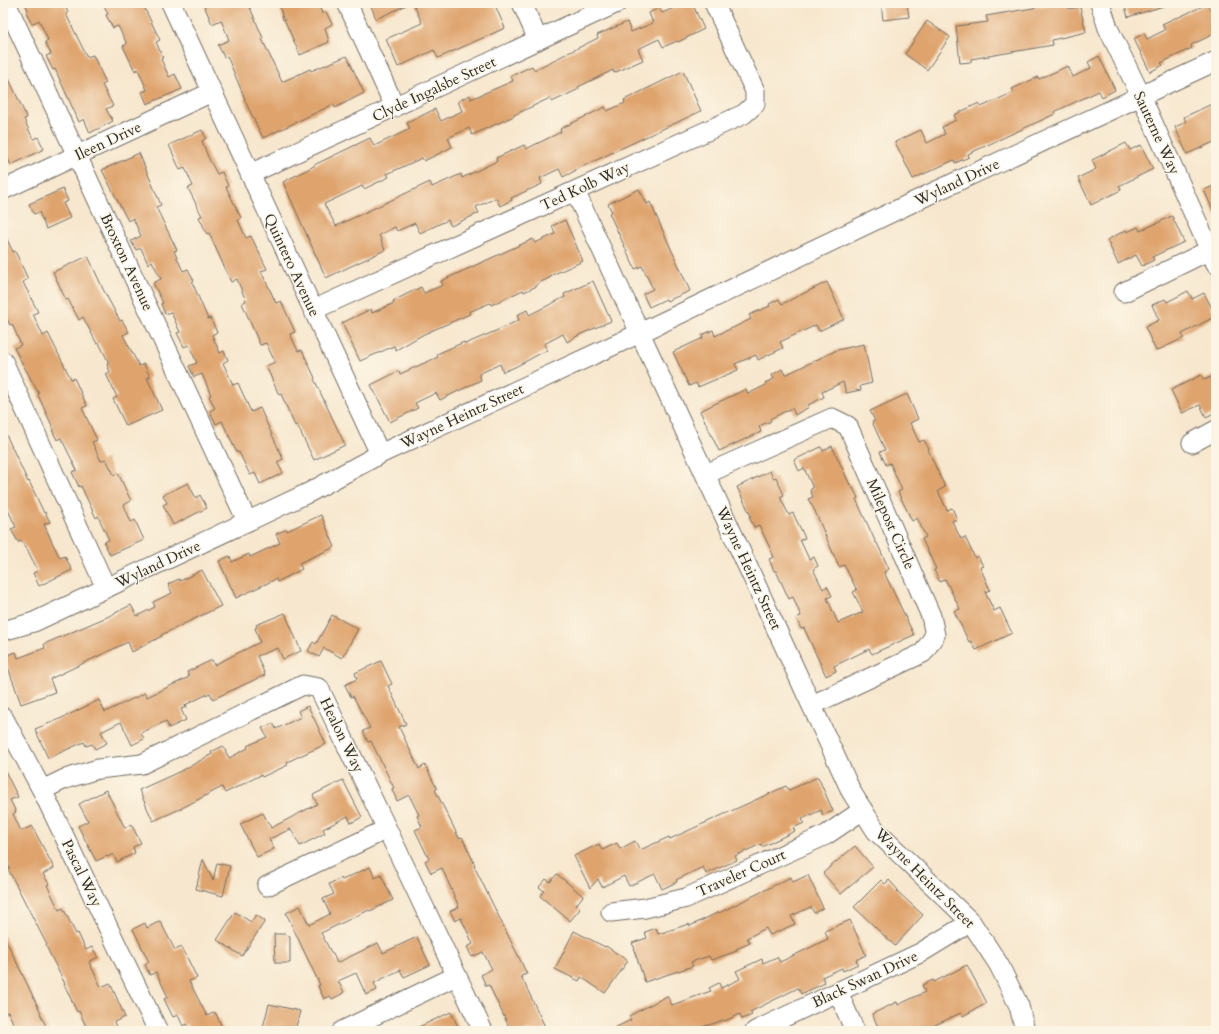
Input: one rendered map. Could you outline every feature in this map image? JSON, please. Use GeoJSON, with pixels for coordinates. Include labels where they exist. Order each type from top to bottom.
{"type":"FeatureCollection","features":[{"type":"Feature","properties":{"kind":"street","name":"Broxton Avenue"},"geometry":{"type":"LineString","coordinates":[[6,3],[247,522]]}},
{"type":"Feature","properties":{"kind":"street","name":"Quintero Avenue"},"geometry":{"type":"LineString","coordinates":[[171,3],[380,454]]}},
{"type":"Feature","properties":{"kind":"street"},"geometry":{"type":"LineString","coordinates":[[347,3],[395,107]]}},
{"type":"Feature","properties":{"kind":"street"},"geometry":{"type":"LineString","coordinates":[[522,3],[538,40]]}},
{"type":"Feature","properties":{"kind":"street","name":"Clyde Ingalsbe Street"},"geometry":{"type":"LineString","coordinates":[[250,174],[617,3]]}},
{"type":"Feature","properties":{"kind":"street","name":"Ted Kolb Way"},"geometry":{"type":"LineString","coordinates":[[313,310],[744,114],[755,104],[755,91],[714,3]]}},
{"type":"Feature","properties":{"kind":"street","name":"Sauterne Way"},"geometry":{"type":"LineString","coordinates":[[1100,3],[1108,28],[1214,254]]}},
{"type":"Feature","properties":{"kind":"street","name":"Wyland Drive"},"geometry":{"type":"LineString","coordinates":[[640,333],[930,194],[1216,61]]}},
{"type":"Feature","properties":{"kind":"street","name":"Ileen Drive"},"geometry":{"type":"LineString","coordinates":[[3,190],[212,92]]}},
{"type":"Feature","properties":{"kind":"street"},"geometry":{"type":"LineString","coordinates":[[575,191],[640,333]]}},
{"type":"Feature","properties":{"kind":"street"},"geometry":{"type":"LineString","coordinates":[[1124,292],[1214,254]]}},
{"type":"Feature","properties":{"kind":"street","name":"Wayne Heintz Street"},"geometry":{"type":"LineString","coordinates":[[380,454],[640,333],[852,794],[876,831],[971,922],[999,965],[1019,1006],[1025,1031]]}},
{"type":"Feature","properties":{"kind":"street"},"geometry":{"type":"LineString","coordinates":[[3,361],[106,588]]}},
{"type":"Feature","properties":{"kind":"street","name":"Milepost Circle"},"geometry":{"type":"LineString","coordinates":[[706,474],[832,418],[848,426],[931,616],[934,635],[923,653],[812,705]]}},
{"type":"Feature","properties":{"kind":"street"},"geometry":{"type":"LineString","coordinates":[[1192,443],[1216,430]]}},
{"type":"Feature","properties":{"kind":"street","name":"Wyland Drive"},"geometry":{"type":"LineString","coordinates":[[3,631],[34,622],[247,522],[310,492],[380,454]]}},
{"type":"Feature","properties":{"kind":"street","name":"Healon Way"},"geometry":{"type":"LineString","coordinates":[[42,790],[65,779],[98,769],[142,764],[303,685],[319,688],[483,1031]]}},
{"type":"Feature","properties":{"kind":"street","name":"Pascal Way"},"geometry":{"type":"LineString","coordinates":[[3,717],[42,790],[158,1031]]}},
{"type":"Feature","properties":{"kind":"street","name":"Traveler Court"},"geometry":{"type":"LineString","coordinates":[[611,912],[645,908],[686,898],[826,835],[863,810]]}},
{"type":"Feature","properties":{"kind":"street"},"geometry":{"type":"LineString","coordinates":[[267,886],[387,829]]}},
{"type":"Feature","properties":{"kind":"street","name":"Black Swan Drive"},"geometry":{"type":"LineString","coordinates":[[755,1031],[920,953],[971,922]]}},
{"type":"Feature","properties":{"kind":"street"},"geometry":{"type":"LineString","coordinates":[[342,1031],[456,976]]}},
{"type":"Feature","properties":{"kind":"street"},"geometry":{"type":"LineString","coordinates":[[838,992],[855,1031]]}},
{"type":"Feature","properties":{"kind":"building"},"geometry":{"type":"Polygon","coordinates":[[[25,3],[64,3],[68,13],[66,14],[87,57],[93,55],[106,83],[102,85],[113,106],[106,109],[113,121],[90,133],[84,119],[79,122],[55,69],[53,70],[46,56],[51,54],[45,42],[48,40],[39,20],[32,24],[26,12],[28,10],[25,3]]]}},
{"type":"Feature","properties":{"kind":"building"},"geometry":{"type":"Polygon","coordinates":[[[103,3],[142,3],[160,40],[156,42],[163,58],[161,59],[169,77],[175,74],[182,89],[147,104],[142,92],[147,90],[138,69],[135,71],[123,46],[127,44],[118,26],[113,28],[106,15],[108,14],[103,3]]]}},
{"type":"Feature","properties":{"kind":"building"},"geometry":{"type":"Polygon","coordinates":[[[203,3],[248,3],[263,38],[262,39],[282,82],[310,69],[311,71],[347,56],[364,93],[335,108],[334,104],[263,138],[244,99],[227,56],[224,57],[218,45],[229,40],[221,20],[212,24],[203,3]]]}},
{"type":"Feature","properties":{"kind":"building"},"geometry":{"type":"Polygon","coordinates":[[[279,3],[319,3],[322,14],[326,12],[332,24],[325,28],[329,42],[300,55],[284,19],[283,20],[279,3]]]}},
{"type":"Feature","properties":{"kind":"building"},"geometry":{"type":"Polygon","coordinates":[[[370,3],[411,3],[376,19],[370,3]]]}},
{"type":"Feature","properties":{"kind":"building"},"geometry":{"type":"Polygon","coordinates":[[[413,3],[494,3],[505,28],[438,58],[434,50],[398,67],[386,39],[422,23],[413,3]]]}},
{"type":"Feature","properties":{"kind":"building"},"geometry":{"type":"Polygon","coordinates":[[[686,3],[692,3],[704,29],[678,42],[677,41],[663,47],[659,39],[638,49],[643,60],[614,73],[613,70],[578,87],[579,89],[552,102],[550,98],[472,135],[469,128],[448,138],[452,147],[424,161],[422,158],[387,174],[389,177],[364,189],[362,186],[324,204],[336,226],[430,182],[432,187],[461,174],[462,178],[497,161],[496,158],[524,145],[526,149],[561,132],[560,129],[605,107],[607,111],[625,103],[624,100],[683,71],[701,111],[563,177],[559,169],[540,178],[542,184],[511,198],[512,200],[500,206],[496,198],[476,207],[479,213],[451,226],[448,220],[420,233],[415,223],[397,231],[395,227],[379,235],[385,250],[326,278],[283,182],[370,138],[374,146],[410,129],[407,123],[435,109],[441,121],[462,111],[458,101],[470,95],[471,99],[513,81],[511,76],[532,66],[534,70],[598,38],[597,35],[627,22],[631,32],[653,23],[649,13],[659,8],[662,13],[686,3]]]}},
{"type":"Feature","properties":{"kind":"building"},"geometry":{"type":"Polygon","coordinates":[[[881,3],[907,3],[909,17],[883,20],[881,3]]]}},
{"type":"Feature","properties":{"kind":"building"},"geometry":{"type":"Polygon","coordinates":[[[1051,3],[1067,3],[1069,9],[1080,7],[1086,32],[1052,40],[1053,45],[971,59],[971,62],[960,63],[956,26],[988,22],[986,16],[1051,5],[1051,3]]]}},
{"type":"Feature","properties":{"kind":"building"},"geometry":{"type":"Polygon","coordinates":[[[1124,3],[1166,3],[1167,5],[1128,17],[1124,3]]]}},
{"type":"Feature","properties":{"kind":"building"},"geometry":{"type":"Polygon","coordinates":[[[1207,4],[1211,11],[1216,9],[1216,33],[1191,45],[1192,48],[1161,63],[1163,65],[1150,72],[1134,39],[1144,33],[1147,39],[1165,30],[1162,24],[1207,4]]]}},
{"type":"Feature","properties":{"kind":"building"},"geometry":{"type":"Polygon","coordinates":[[[927,21],[950,37],[927,70],[905,54],[927,21]]]}},
{"type":"Feature","properties":{"kind":"building"},"geometry":{"type":"Polygon","coordinates":[[[1099,56],[1115,90],[1102,97],[1099,91],[1054,112],[1055,114],[968,154],[969,157],[955,163],[954,160],[913,179],[895,142],[921,130],[927,143],[945,134],[942,127],[956,120],[954,115],[979,103],[981,107],[1014,92],[1012,89],[1038,77],[1039,79],[1068,66],[1073,77],[1091,68],[1088,62],[1099,56]]]}},
{"type":"Feature","properties":{"kind":"building"},"geometry":{"type":"Polygon","coordinates":[[[3,66],[27,118],[24,119],[33,139],[38,137],[44,149],[11,165],[3,148],[3,66]]]}},
{"type":"Feature","properties":{"kind":"building"},"geometry":{"type":"Polygon","coordinates":[[[1216,102],[1216,141],[1187,154],[1175,127],[1186,122],[1184,117],[1216,102]]]}},
{"type":"Feature","properties":{"kind":"building"},"geometry":{"type":"Polygon","coordinates":[[[202,130],[206,138],[202,141],[208,157],[217,174],[222,172],[228,186],[226,187],[241,218],[238,220],[246,238],[251,236],[267,269],[261,271],[276,303],[281,301],[295,332],[290,334],[298,351],[302,350],[345,445],[314,460],[297,425],[295,426],[281,394],[279,395],[266,366],[275,362],[266,343],[260,345],[242,303],[246,301],[237,279],[231,282],[209,233],[207,234],[199,217],[202,216],[188,188],[193,186],[185,168],[180,170],[169,145],[202,130]]]}},
{"type":"Feature","properties":{"kind":"building"},"geometry":{"type":"Polygon","coordinates":[[[1126,143],[1130,150],[1141,145],[1153,169],[1119,186],[1121,190],[1091,205],[1078,178],[1096,169],[1092,160],[1126,143]]]}},
{"type":"Feature","properties":{"kind":"building"},"geometry":{"type":"Polygon","coordinates":[[[139,153],[161,205],[156,207],[177,250],[174,251],[183,271],[188,269],[208,319],[210,318],[217,332],[212,335],[220,353],[224,351],[228,360],[223,363],[233,385],[238,383],[251,412],[260,408],[283,459],[277,462],[283,473],[260,484],[255,473],[250,475],[239,452],[237,453],[222,421],[216,424],[210,411],[215,408],[209,396],[211,395],[202,374],[194,377],[189,366],[197,363],[189,345],[184,347],[177,333],[180,332],[171,312],[165,314],[161,304],[163,303],[153,283],[161,279],[152,261],[148,264],[141,248],[136,250],[131,241],[141,236],[133,218],[128,221],[102,170],[139,153]]]}},
{"type":"Feature","properties":{"kind":"building"},"geometry":{"type":"Polygon","coordinates":[[[1216,185],[1216,217],[1204,190],[1216,185]]]}},
{"type":"Feature","properties":{"kind":"building"},"geometry":{"type":"Polygon","coordinates":[[[63,189],[68,201],[63,203],[70,218],[46,229],[39,212],[34,214],[29,204],[63,189]]]}},
{"type":"Feature","properties":{"kind":"building"},"geometry":{"type":"Polygon","coordinates":[[[639,189],[647,204],[650,202],[690,291],[667,301],[666,299],[649,307],[643,294],[653,289],[642,266],[635,269],[609,213],[612,212],[608,204],[639,189]]]}},
{"type":"Feature","properties":{"kind":"building"},"geometry":{"type":"Polygon","coordinates":[[[1172,216],[1184,242],[1152,257],[1154,260],[1142,266],[1136,255],[1118,264],[1107,240],[1126,230],[1127,232],[1138,227],[1140,231],[1172,216]]]}},
{"type":"Feature","properties":{"kind":"building"},"geometry":{"type":"Polygon","coordinates":[[[565,220],[583,261],[550,276],[551,277],[537,284],[537,286],[524,292],[523,290],[491,305],[490,303],[469,312],[470,314],[424,334],[396,350],[394,346],[360,361],[342,323],[371,309],[372,313],[394,303],[393,301],[421,287],[424,293],[443,285],[441,281],[533,239],[535,243],[555,234],[552,226],[565,220]]]}},
{"type":"Feature","properties":{"kind":"building"},"geometry":{"type":"Polygon","coordinates":[[[3,231],[13,252],[15,251],[28,279],[23,282],[38,312],[33,314],[43,336],[48,333],[71,379],[74,378],[87,406],[82,408],[97,440],[92,442],[101,461],[106,459],[114,475],[118,473],[131,501],[124,505],[131,522],[135,520],[144,540],[110,555],[104,542],[109,540],[98,516],[96,518],[81,486],[79,487],[72,472],[77,470],[61,438],[57,440],[38,395],[39,394],[14,348],[21,345],[12,324],[10,325],[3,311],[3,231]]]}},
{"type":"Feature","properties":{"kind":"building"},"geometry":{"type":"Polygon","coordinates":[[[88,256],[120,321],[122,320],[129,332],[123,335],[139,366],[144,364],[150,377],[147,378],[162,410],[126,426],[113,399],[117,397],[106,374],[110,372],[107,364],[109,363],[83,317],[79,320],[68,299],[66,300],[53,272],[88,256]]]}},
{"type":"Feature","properties":{"kind":"building"},"geometry":{"type":"Polygon","coordinates":[[[593,281],[611,321],[567,342],[563,334],[544,344],[547,350],[515,367],[503,372],[500,364],[479,374],[481,380],[440,400],[436,393],[415,403],[418,408],[390,422],[371,385],[399,371],[400,374],[438,357],[437,354],[464,342],[465,344],[498,330],[519,320],[517,315],[527,310],[529,315],[565,297],[564,294],[593,281]]]}},
{"type":"Feature","properties":{"kind":"building"},"geometry":{"type":"Polygon","coordinates":[[[827,282],[844,319],[819,331],[816,325],[780,342],[783,348],[758,360],[756,355],[735,364],[738,370],[698,387],[696,383],[689,386],[673,352],[703,338],[702,335],[713,330],[715,336],[751,319],[749,315],[770,306],[769,304],[779,299],[782,304],[827,282]]]}},
{"type":"Feature","properties":{"kind":"building"},"geometry":{"type":"Polygon","coordinates":[[[1188,291],[1192,299],[1204,293],[1216,316],[1182,334],[1184,338],[1156,351],[1145,327],[1159,320],[1152,305],[1165,299],[1167,302],[1188,291]]]}},
{"type":"Feature","properties":{"kind":"building"},"geometry":{"type":"Polygon","coordinates":[[[864,344],[872,383],[860,386],[861,390],[846,393],[843,382],[822,392],[824,397],[808,405],[809,407],[795,415],[792,408],[770,419],[771,421],[759,426],[761,432],[719,451],[700,411],[746,389],[748,394],[766,385],[765,383],[774,379],[772,375],[782,369],[785,375],[837,350],[864,344]]]}},
{"type":"Feature","properties":{"kind":"building"},"geometry":{"type":"Polygon","coordinates":[[[1201,375],[1204,380],[1216,375],[1216,412],[1206,417],[1200,405],[1182,413],[1171,390],[1201,375]]]}},
{"type":"Feature","properties":{"kind":"building"},"geometry":{"type":"Polygon","coordinates":[[[907,394],[918,419],[910,423],[919,442],[924,440],[929,449],[928,450],[945,487],[938,491],[947,510],[952,508],[957,519],[952,521],[961,539],[965,537],[975,558],[978,556],[983,566],[980,567],[990,590],[985,592],[994,611],[1000,608],[1012,633],[976,650],[971,641],[969,642],[954,611],[960,609],[945,579],[940,582],[934,570],[936,569],[922,539],[926,537],[917,518],[912,521],[898,492],[902,490],[890,463],[886,465],[880,452],[885,450],[872,422],[875,421],[870,411],[907,394]]]}},
{"type":"Feature","properties":{"kind":"building"},"geometry":{"type":"Polygon","coordinates":[[[3,428],[28,482],[29,481],[44,513],[45,512],[50,522],[44,524],[51,540],[60,558],[65,556],[72,570],[39,586],[33,573],[38,571],[26,547],[25,548],[22,541],[18,542],[11,529],[16,527],[7,508],[3,510],[3,428]]]}},
{"type":"Feature","properties":{"kind":"building"},"geometry":{"type":"Polygon","coordinates":[[[832,446],[850,485],[851,484],[858,498],[856,499],[889,569],[884,572],[914,635],[872,654],[869,649],[834,666],[836,671],[826,676],[804,628],[801,629],[796,618],[801,616],[793,597],[789,599],[776,571],[774,571],[769,559],[774,557],[769,546],[759,525],[754,527],[749,517],[751,516],[737,487],[770,471],[773,478],[776,477],[784,495],[780,497],[789,515],[793,513],[805,538],[800,540],[809,559],[814,557],[818,566],[813,569],[823,589],[827,586],[832,596],[827,598],[838,623],[863,612],[853,592],[857,590],[844,565],[839,567],[814,509],[808,499],[813,497],[810,490],[813,488],[804,468],[799,471],[794,460],[821,447],[823,451],[832,446]]]}},
{"type":"Feature","properties":{"kind":"building"},"geometry":{"type":"Polygon","coordinates":[[[188,483],[196,498],[200,495],[207,508],[173,525],[163,505],[167,503],[163,495],[188,483]]]}},
{"type":"Feature","properties":{"kind":"building"},"geometry":{"type":"Polygon","coordinates":[[[321,515],[335,547],[299,563],[302,569],[277,582],[276,579],[236,598],[219,561],[230,556],[232,562],[249,554],[250,557],[280,543],[276,534],[287,529],[287,531],[321,515]]]}},
{"type":"Feature","properties":{"kind":"building"},"geometry":{"type":"Polygon","coordinates":[[[202,570],[221,606],[161,635],[162,636],[132,652],[128,642],[50,679],[55,692],[21,704],[4,656],[16,652],[18,658],[45,648],[44,644],[131,605],[137,616],[155,607],[153,602],[172,593],[168,584],[179,579],[180,581],[202,570]]]}},
{"type":"Feature","properties":{"kind":"building"},"geometry":{"type":"Polygon","coordinates":[[[285,613],[301,651],[283,659],[278,648],[257,656],[265,675],[213,699],[210,693],[185,705],[187,707],[181,709],[186,720],[169,728],[166,721],[141,733],[144,739],[132,745],[121,722],[101,732],[107,743],[95,749],[92,744],[86,746],[84,742],[48,758],[35,729],[99,700],[105,712],[145,693],[147,697],[189,677],[187,672],[212,660],[214,665],[260,642],[255,628],[257,627],[256,625],[285,613]]]}},
{"type":"Feature","properties":{"kind":"building"},"geometry":{"type":"Polygon","coordinates":[[[332,615],[358,629],[342,658],[324,648],[319,657],[308,651],[313,642],[316,644],[332,615]]]}},
{"type":"Feature","properties":{"kind":"building"},"geometry":{"type":"Polygon","coordinates":[[[381,661],[392,684],[388,686],[406,724],[399,727],[419,769],[425,765],[437,789],[435,790],[459,838],[462,837],[475,865],[474,866],[527,974],[521,976],[547,1031],[511,1031],[489,985],[486,986],[481,975],[492,969],[483,952],[472,957],[467,947],[473,944],[461,918],[455,921],[450,911],[459,907],[442,868],[431,873],[425,861],[429,859],[415,830],[422,827],[417,816],[419,815],[409,795],[397,801],[392,789],[394,788],[371,741],[368,742],[363,731],[370,728],[353,696],[351,697],[345,685],[357,679],[355,673],[381,661]]]}},
{"type":"Feature","properties":{"kind":"building"},"geometry":{"type":"Polygon","coordinates":[[[308,706],[326,744],[287,762],[288,765],[262,777],[261,775],[225,793],[222,787],[153,821],[139,790],[183,770],[212,754],[211,752],[223,746],[229,758],[248,748],[247,746],[267,737],[262,728],[273,723],[276,729],[301,717],[298,711],[308,706]]]}},
{"type":"Feature","properties":{"kind":"building"},"geometry":{"type":"Polygon","coordinates":[[[3,767],[18,797],[10,800],[16,812],[13,814],[21,831],[32,826],[54,868],[43,874],[49,884],[47,885],[59,910],[63,908],[86,950],[92,947],[98,957],[89,962],[101,987],[110,983],[115,994],[125,1017],[114,1022],[118,1031],[88,1031],[79,1011],[77,1012],[46,946],[47,945],[8,869],[10,868],[3,854],[3,767]]]}},
{"type":"Feature","properties":{"kind":"building"},"geometry":{"type":"Polygon","coordinates":[[[818,777],[833,811],[823,815],[821,810],[802,819],[804,823],[793,828],[795,831],[762,847],[761,844],[735,856],[737,860],[706,874],[703,867],[676,880],[677,882],[662,889],[655,874],[629,886],[624,876],[602,887],[598,879],[590,888],[574,856],[599,844],[602,850],[617,843],[620,849],[635,841],[640,850],[669,837],[670,839],[786,786],[789,790],[818,777]]]}},
{"type":"Feature","properties":{"kind":"building"},"geometry":{"type":"Polygon","coordinates":[[[343,780],[362,817],[351,823],[348,816],[323,829],[325,833],[300,846],[291,829],[269,839],[274,849],[257,857],[240,824],[263,813],[271,828],[317,804],[313,795],[343,780]]]}},
{"type":"Feature","properties":{"kind":"building"},"geometry":{"type":"Polygon","coordinates":[[[106,790],[125,828],[131,824],[141,843],[133,847],[135,853],[117,862],[113,854],[96,861],[78,826],[88,821],[79,804],[106,790]]]}},
{"type":"Feature","properties":{"kind":"building"},"geometry":{"type":"Polygon","coordinates":[[[855,846],[873,867],[841,894],[823,873],[855,846]]]}},
{"type":"Feature","properties":{"kind":"building"},"geometry":{"type":"Polygon","coordinates":[[[203,859],[213,881],[217,863],[230,866],[223,896],[196,889],[203,859]]]}},
{"type":"Feature","properties":{"kind":"building"},"geometry":{"type":"Polygon","coordinates":[[[370,867],[375,878],[381,875],[393,900],[321,933],[337,963],[378,943],[383,953],[417,937],[430,965],[404,977],[400,970],[374,983],[377,990],[366,995],[356,973],[338,981],[344,992],[342,994],[332,999],[330,996],[324,999],[318,986],[320,985],[286,913],[300,906],[309,925],[330,914],[323,899],[334,894],[329,884],[341,878],[342,880],[370,867]]]}},
{"type":"Feature","properties":{"kind":"building"},"geometry":{"type":"Polygon","coordinates":[[[557,874],[583,896],[576,905],[580,909],[570,921],[540,896],[544,891],[539,887],[546,879],[550,882],[557,874]]]}},
{"type":"Feature","properties":{"kind":"building"},"geometry":{"type":"Polygon","coordinates":[[[808,875],[823,908],[814,913],[811,907],[791,916],[795,924],[770,935],[766,928],[747,938],[750,943],[736,949],[737,951],[711,960],[709,956],[691,962],[693,966],[645,982],[632,943],[647,938],[645,932],[656,928],[658,934],[689,924],[690,926],[791,877],[793,882],[808,875]]]}},
{"type":"Feature","properties":{"kind":"building"},"geometry":{"type":"Polygon","coordinates":[[[881,880],[885,884],[889,880],[898,890],[897,891],[923,915],[895,946],[854,907],[881,880]]]}},
{"type":"Feature","properties":{"kind":"building"},"geometry":{"type":"Polygon","coordinates":[[[235,912],[251,922],[256,915],[265,921],[242,956],[217,940],[235,912]]]}},
{"type":"Feature","properties":{"kind":"building"},"geometry":{"type":"Polygon","coordinates":[[[850,920],[866,955],[856,960],[858,964],[843,971],[842,968],[822,977],[825,983],[801,994],[798,988],[750,1012],[752,1015],[742,1019],[740,1014],[725,1021],[724,1020],[699,1028],[700,1031],[608,1031],[631,1020],[629,1016],[667,996],[672,1005],[711,991],[709,988],[719,983],[721,988],[740,979],[736,971],[762,959],[763,963],[777,957],[780,962],[828,939],[825,931],[850,920]]]}},
{"type":"Feature","properties":{"kind":"building"},"geometry":{"type":"Polygon","coordinates":[[[160,921],[175,950],[182,947],[197,978],[189,981],[207,1016],[215,1012],[224,1031],[190,1031],[187,1024],[183,1026],[178,1015],[173,1017],[164,999],[168,997],[156,972],[150,975],[145,965],[149,962],[133,929],[145,923],[147,928],[160,921]]]}},
{"type":"Feature","properties":{"kind":"building"},"geometry":{"type":"Polygon","coordinates":[[[574,931],[605,947],[606,946],[628,961],[605,993],[581,977],[579,981],[555,969],[574,931]]]}},
{"type":"Feature","properties":{"kind":"building"},"geometry":{"type":"Polygon","coordinates":[[[3,934],[41,1013],[48,1031],[17,1031],[8,1012],[3,1014],[3,934]]]}},
{"type":"Feature","properties":{"kind":"building"},"geometry":{"type":"Polygon","coordinates":[[[274,934],[285,934],[290,937],[290,963],[275,963],[274,934]]]}},
{"type":"Feature","properties":{"kind":"building"},"geometry":{"type":"Polygon","coordinates":[[[967,965],[987,1003],[963,1016],[961,1013],[922,1031],[880,1031],[872,1014],[897,1002],[898,1005],[925,992],[922,985],[933,980],[934,982],[967,965]]]}},
{"type":"Feature","properties":{"kind":"building"},"geometry":{"type":"Polygon","coordinates":[[[269,1004],[300,1011],[295,1031],[262,1031],[269,1004]]]}},
{"type":"Feature","properties":{"kind":"building"},"geometry":{"type":"Polygon","coordinates":[[[451,1012],[460,1031],[410,1031],[451,1012]]]}}]}
